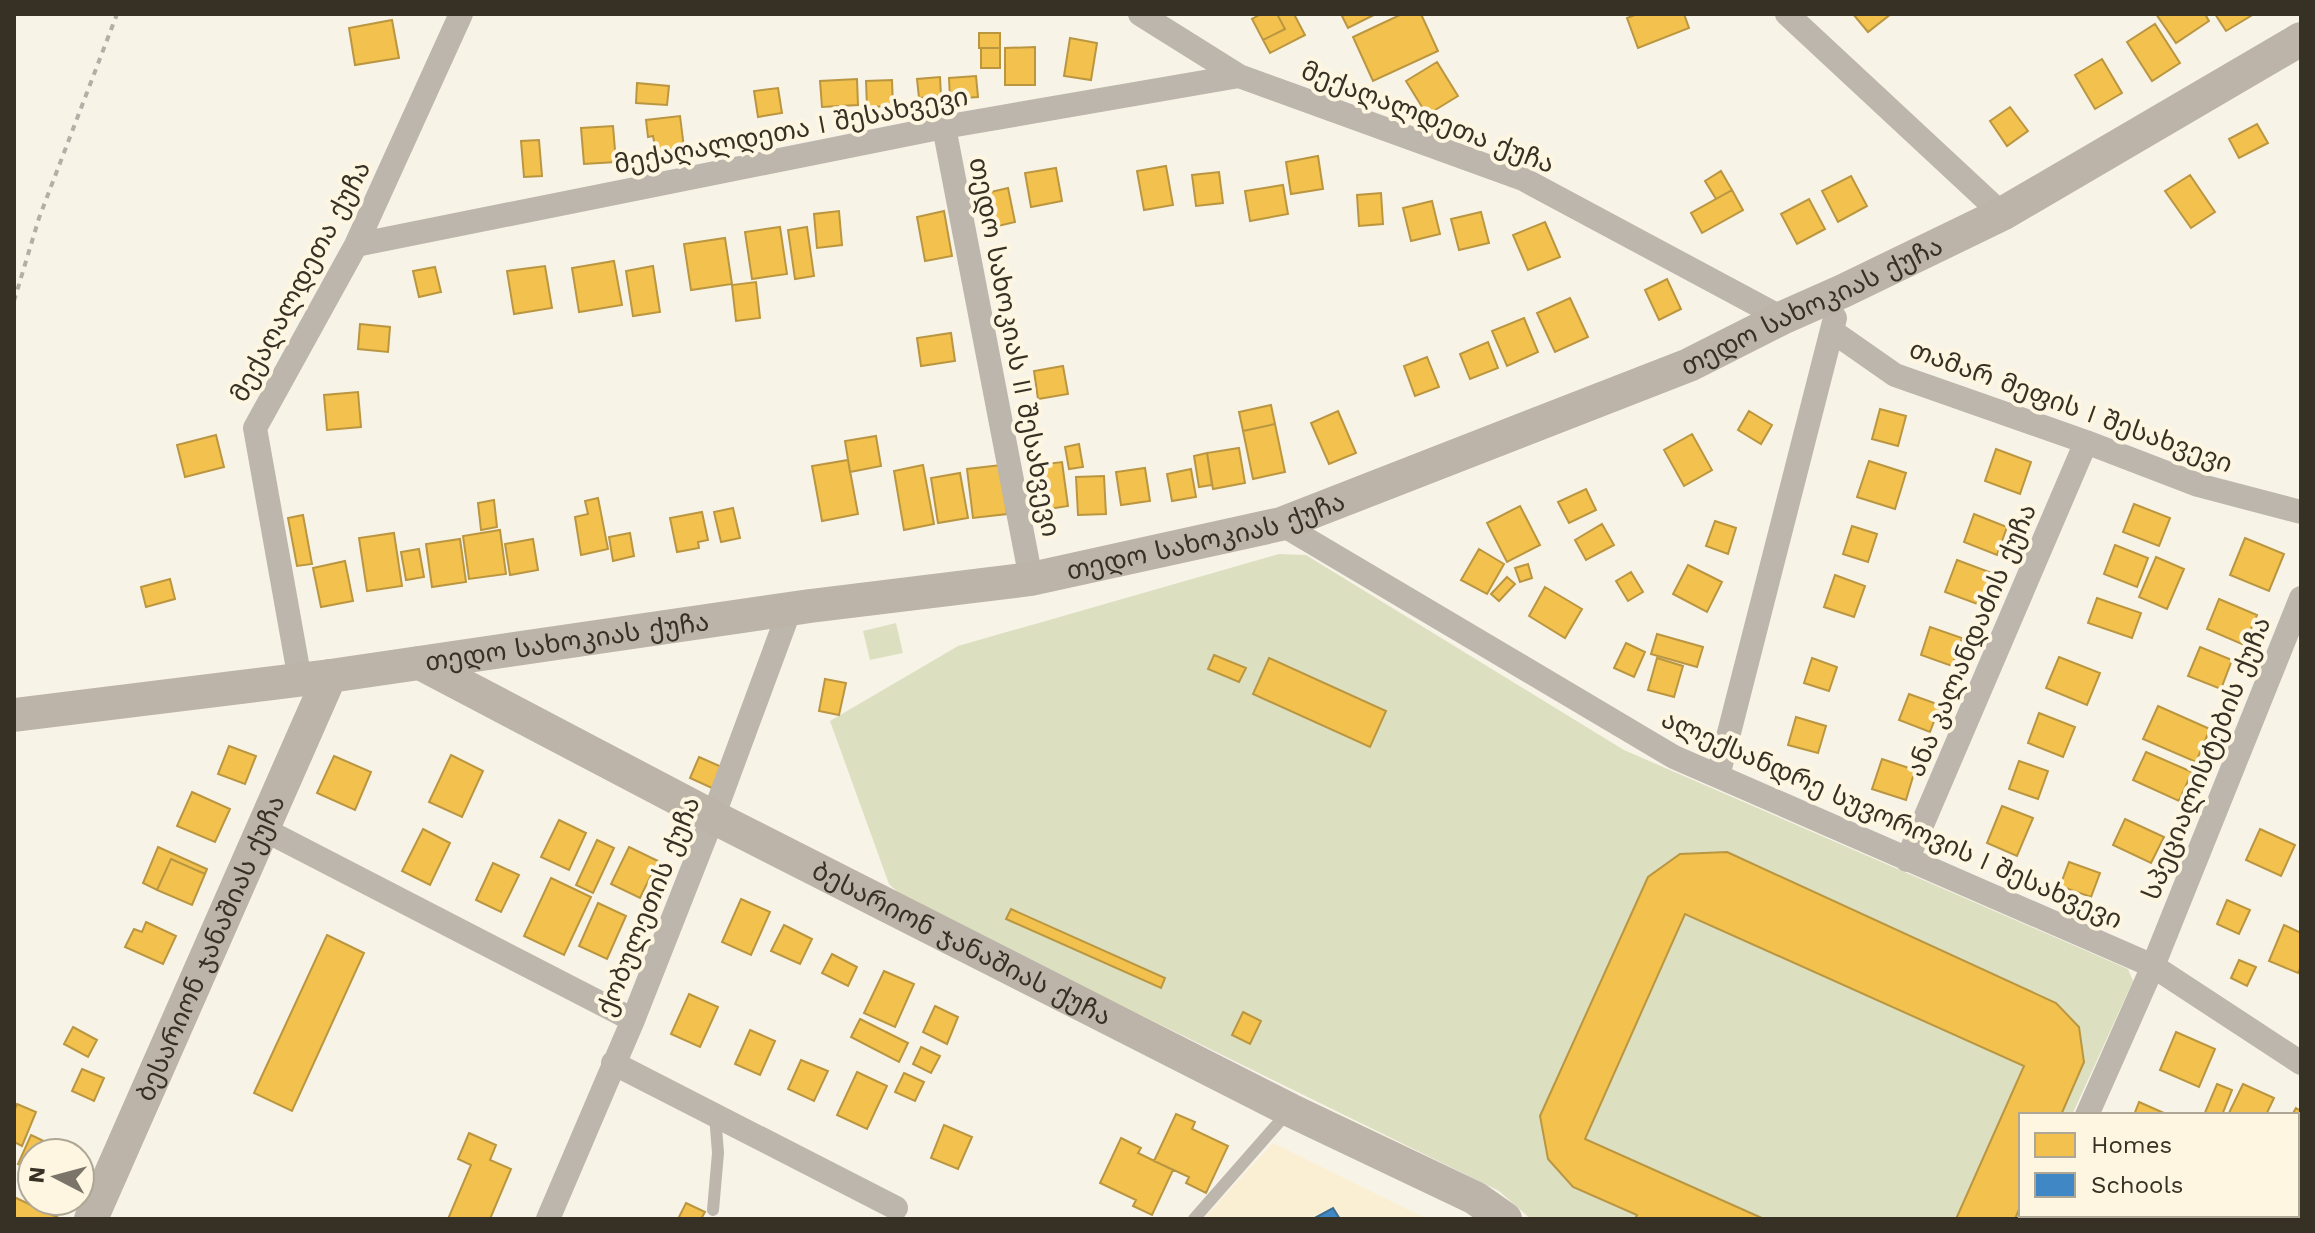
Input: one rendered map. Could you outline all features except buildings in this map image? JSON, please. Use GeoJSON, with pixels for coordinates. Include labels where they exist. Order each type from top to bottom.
{"type":"FeatureCollection","features":[{"type":"Feature","properties":{"kind":"street","name":"მექაღალდეთა ქუჩა"},"geometry":{"type":"LineString","coordinates":[[315,678],[255,428],[356,245],[461,14]]}},
{"type":"Feature","properties":{"kind":"street","name":"მექაღალდეთა ქუჩა"},"geometry":{"type":"LineString","coordinates":[[1140,14],[1239,76],[1523,179],[1782,318]]}},
{"type":"Feature","properties":{"kind":"street"},"geometry":{"type":"LineString","coordinates":[[1787,14],[2002,214]]}},
{"type":"Feature","properties":{"kind":"street","name":"თედო სახოკიას ქუჩა"},"geometry":{"type":"LineString","coordinates":[[14,715],[315,678],[790,609],[1031,579],[1281,524],[1689,365],[2002,214],[2301,39]]}},
{"type":"Feature","properties":{"kind":"street","name":"მექაღალდეთა I შესახვევი"},"geometry":{"type":"LineString","coordinates":[[356,245],[944,127],[1239,76]]}},
{"type":"Feature","properties":{"kind":"street","name":"თედო სახოკიას II შესახვევი"},"geometry":{"type":"LineString","coordinates":[[944,127],[1031,579]]}},
{"type":"Feature","properties":{"kind":"street"},"geometry":{"type":"LineString","coordinates":[[1718,776],[1843,291]]}},
{"type":"Feature","properties":{"kind":"street","name":"თამარ მეფის I შესახვევი"},"geometry":{"type":"LineString","coordinates":[[1832,331],[1895,375],[2198,485],[2301,512]]}},
{"type":"Feature","properties":{"kind":"street","name":"ანა კალანდაძის ქუჩა"},"geometry":{"type":"LineString","coordinates":[[1907,860],[2086,442]]}},
{"type":"Feature","properties":{"kind":"street","name":"ალექსანდრე სუვოროვის I შესახვევი"},"geometry":{"type":"LineString","coordinates":[[1281,524],[1674,757],[2153,966],[2301,1063]]}},
{"type":"Feature","properties":{"kind":"street","name":"ქობულეთის ქუჩა"},"geometry":{"type":"LineString","coordinates":[[548,1219],[633,1020],[790,609]]}},
{"type":"Feature","properties":{"kind":"street","name":"სპეციალისტების ქუჩა"},"geometry":{"type":"LineString","coordinates":[[2088,1113],[2153,966],[2298,615]]}},
{"type":"Feature","properties":{"kind":"street","name":"ბესარიონ ჯანაშიას ქუჩა"},"geometry":{"type":"LineString","coordinates":[[420,663],[713,817],[1290,1110],[1475,1198],[1505,1219]]}},
{"type":"Feature","properties":{"kind":"street","name":"ბესარიონ ჯანაშიას ქუჩა"},"geometry":{"type":"LineString","coordinates":[[91,1219],[263,829],[315,678]]}},
{"type":"Feature","properties":{"kind":"street"},"geometry":{"type":"LineString","coordinates":[[263,829],[633,1020]]}},
{"type":"Feature","properties":{"kind":"street"},"geometry":{"type":"LineString","coordinates":[[613,1063],[896,1208]]}},
{"type":"Feature","properties":{"kind":"lane"},"geometry":{"type":"LineString","coordinates":[[1194,1219],[1290,1110]]}},
{"type":"Feature","properties":{"kind":"lane"},"geometry":{"type":"LineString","coordinates":[[713,1210],[718,1153],[715,1115]]}},
{"type":"Feature","properties":{"kind":"path"},"geometry":{"type":"LineString","coordinates":[[14,301],[39,218],[117,14]]}},
{"type":"Feature","properties":{"kind":"shaded area"},"geometry":{"type":"Polygon","coordinates":[[[1273,1143],[1427,1219],[1203,1219],[1273,1143]]]}},
{"type":"Feature","properties":{"kind":"green space"},"geometry":{"type":"Polygon","coordinates":[[[1279,554],[1306,555],[1624,750],[2128,969],[2133,981],[2073,1113],[2019,1113],[2019,1217],[2024,1219],[1531,1219],[1499,1191],[905,899],[889,884],[830,721],[958,646],[1279,554]]]}},
{"type":"Feature","properties":{"kind":"green space"},"geometry":{"type":"Polygon","coordinates":[[[896,623],[903,653],[870,660],[863,631],[896,623]]]}}]}
